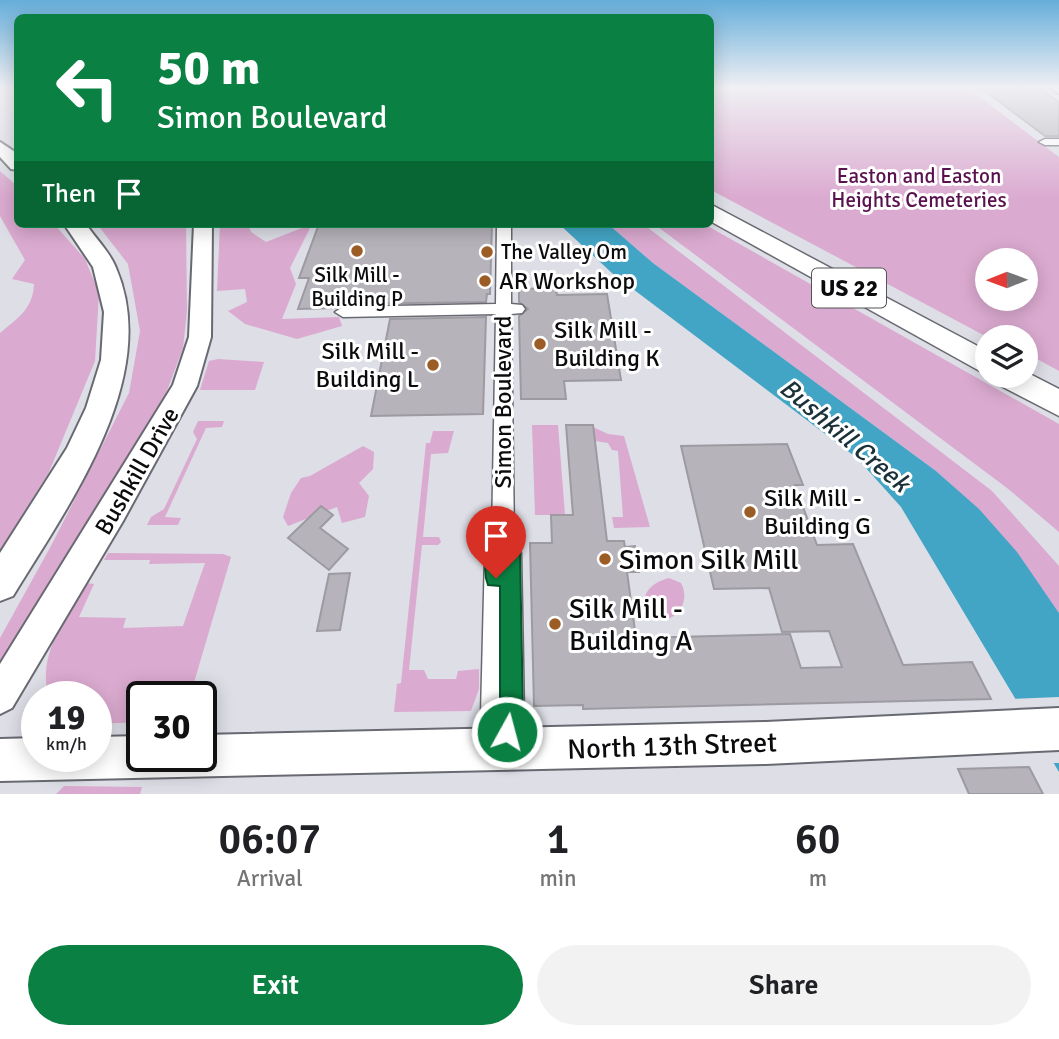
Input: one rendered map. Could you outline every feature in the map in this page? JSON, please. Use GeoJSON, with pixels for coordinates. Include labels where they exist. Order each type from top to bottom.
{"type":"FeatureCollection","features":[{"type":"Feature","properties":{"kind":"highway","name":"US 22"},"geometry":{"type":"LineString","coordinates":[[714,202],[975,343]]}},
{"type":"Feature","properties":{"kind":"highway","name":"US 22"},"geometry":{"type":"LineString","coordinates":[[714,213],[975,358]]}},
{"type":"Feature","properties":{"kind":"highway"},"geometry":{"type":"LineString","coordinates":[[1038,376],[1059,387]]}},
{"type":"Feature","properties":{"kind":"highway"},"geometry":{"type":"LineString","coordinates":[[1030,388],[1059,404]]}},
{"type":"Feature","properties":{"kind":"main road"},"geometry":{"type":"LineString","coordinates":[[0,147],[14,161]]}},
{"type":"Feature","properties":{"kind":"main road"},"geometry":{"type":"LineString","coordinates":[[0,584],[87,442],[111,374],[117,327],[111,279],[96,249],[78,228]]}},
{"type":"Feature","properties":{"kind":"main road","name":"North 13th Street"},"geometry":{"type":"LineString","coordinates":[[217,756],[766,743],[1059,729]]}},
{"type":"Feature","properties":{"kind":"main road"},"geometry":{"type":"LineString","coordinates":[[0,760],[126,757]]}},
{"type":"Feature","properties":{"kind":"street"},"geometry":{"type":"LineString","coordinates":[[1045,142],[1059,142]]}},
{"type":"Feature","properties":{"kind":"street","name":"Bushkill Drive"},"geometry":{"type":"LineString","coordinates":[[0,696],[113,512],[186,386],[200,337],[202,228]]}},
{"type":"Feature","properties":{"kind":"street","name":"Simon Boulevard"},"geometry":{"type":"LineString","coordinates":[[502,749],[494,714],[496,553],[503,538],[510,309],[504,228]]}},
{"type":"Feature","properties":{"kind":"street"},"geometry":{"type":"LineString","coordinates":[[343,312],[483,303],[510,309]]}},
{"type":"Feature","properties":{"kind":"green space","name":"Easton and Easton Heights Cemeteries"},"geometry":{"type":"Polygon","coordinates":[[[714,125],[1017,125],[1059,157],[1059,371],[1038,360],[1038,325],[975,325],[975,331],[714,192],[714,125]]]}},
{"type":"Feature","properties":{"kind":"green space"},"geometry":{"type":"Polygon","coordinates":[[[0,171],[14,183],[14,228],[58,228],[85,259],[99,293],[95,361],[49,472],[0,550],[0,333],[28,307],[34,284],[12,279],[25,260],[0,216],[0,171]]]}},
{"type":"Feature","properties":{"kind":"green space"},"geometry":{"type":"Polygon","coordinates":[[[100,228],[186,228],[187,311],[183,348],[162,404],[0,667],[0,638],[51,546],[129,393],[140,331],[128,264],[100,228]]]}},
{"type":"Feature","properties":{"kind":"green space"},"geometry":{"type":"Polygon","coordinates":[[[220,228],[250,228],[266,242],[302,228],[310,228],[290,268],[296,284],[282,319],[339,317],[342,326],[297,339],[245,324],[228,311],[247,302],[245,289],[217,291],[220,228]]]}},
{"type":"Feature","properties":{"kind":"green space"},"geometry":{"type":"Polygon","coordinates":[[[613,228],[648,228],[992,491],[1059,566],[1059,613],[1002,538],[936,471],[653,263],[613,228]]]}},
{"type":"Feature","properties":{"kind":"green space"},"geometry":{"type":"Polygon","coordinates":[[[659,228],[711,228],[975,377],[975,388],[995,388],[1059,424],[1059,532],[1007,488],[659,228]]]}},
{"type":"Feature","properties":{"kind":"green space"},"geometry":{"type":"Polygon","coordinates":[[[218,359],[264,362],[255,390],[200,390],[209,361],[218,359]]]}},
{"type":"Feature","properties":{"kind":"green space"},"geometry":{"type":"Polygon","coordinates":[[[198,421],[224,421],[222,427],[206,428],[165,517],[181,518],[178,525],[147,525],[151,517],[164,509],[197,439],[193,432],[198,421]]]}},
{"type":"Feature","properties":{"kind":"green space"},"geometry":{"type":"Polygon","coordinates":[[[532,425],[558,425],[565,515],[535,515],[532,425]]]}},
{"type":"Feature","properties":{"kind":"green space"},"geometry":{"type":"Polygon","coordinates":[[[593,427],[608,434],[624,436],[650,527],[614,528],[612,517],[623,517],[618,451],[612,450],[608,443],[595,441],[593,427]]]}},
{"type":"Feature","properties":{"kind":"green space"},"geometry":{"type":"Polygon","coordinates":[[[433,431],[454,431],[448,453],[431,454],[423,537],[439,537],[441,542],[438,545],[422,545],[409,670],[424,670],[428,679],[456,679],[458,671],[479,669],[479,689],[471,711],[394,712],[397,684],[401,683],[426,443],[430,443],[433,431]]]}},
{"type":"Feature","properties":{"kind":"green space"},"geometry":{"type":"Polygon","coordinates":[[[363,446],[374,452],[373,469],[359,483],[369,496],[365,517],[342,523],[337,507],[288,526],[283,517],[291,493],[301,478],[310,476],[363,446]]]}},
{"type":"Feature","properties":{"kind":"green space"},"geometry":{"type":"Polygon","coordinates":[[[108,553],[223,554],[231,557],[194,681],[126,681],[126,723],[112,723],[112,681],[46,681],[50,651],[56,637],[86,583],[94,584],[79,617],[126,618],[123,628],[183,626],[205,563],[149,564],[150,560],[104,560],[108,553]]]}},
{"type":"Feature","properties":{"kind":"green space"},"geometry":{"type":"Polygon","coordinates":[[[669,578],[681,583],[684,590],[683,603],[670,618],[656,620],[644,606],[645,595],[654,584],[669,578]]]}},
{"type":"Feature","properties":{"kind":"green space"},"geometry":{"type":"Polygon","coordinates":[[[64,786],[142,787],[140,794],[56,794],[64,786]]]}},
{"type":"Feature","properties":{"kind":"water","name":"Bushkill Creek"},"geometry":{"type":"Polygon","coordinates":[[[563,228],[613,228],[653,263],[936,471],[979,509],[1017,552],[1059,613],[1059,772],[901,507],[857,458],[613,274],[563,228]]]}},
{"type":"Feature","properties":{"kind":"pier"},"geometry":{"type":"Polygon","coordinates":[[[1059,697],[1059,763],[1049,763],[1010,699],[1059,697]]]}},
{"type":"Feature","properties":{"kind":"building"},"geometry":{"type":"Polygon","coordinates":[[[1030,125],[1059,125],[1059,136],[1045,136],[1030,125]]]}},
{"type":"Feature","properties":{"kind":"building"},"geometry":{"type":"Polygon","coordinates":[[[318,228],[492,228],[490,294],[487,294],[486,302],[343,304],[337,308],[298,309],[309,278],[299,278],[318,228]]]}},
{"type":"Feature","properties":{"kind":"building"},"geometry":{"type":"Polygon","coordinates":[[[556,288],[557,295],[607,294],[621,380],[564,381],[566,399],[521,399],[519,316],[528,309],[519,302],[519,289],[556,288]]]}},
{"type":"Feature","properties":{"kind":"building","name":"Silk Mill - Building L"},"geometry":{"type":"Polygon","coordinates":[[[486,317],[483,414],[371,416],[390,319],[486,317]]]}},
{"type":"Feature","properties":{"kind":"building"},"geometry":{"type":"Polygon","coordinates":[[[566,425],[593,425],[607,541],[624,541],[625,547],[635,546],[639,572],[627,572],[636,638],[790,634],[801,668],[842,667],[829,631],[782,632],[769,588],[714,589],[681,446],[787,444],[803,485],[795,485],[817,545],[853,544],[903,665],[972,662],[991,699],[583,709],[583,705],[534,706],[530,543],[552,543],[551,515],[573,515],[566,425]]]}},
{"type":"Feature","properties":{"kind":"building"},"geometry":{"type":"Polygon","coordinates":[[[321,506],[333,515],[320,528],[348,549],[329,570],[288,538],[321,506]]]}},
{"type":"Feature","properties":{"kind":"building"},"geometry":{"type":"Polygon","coordinates":[[[350,573],[340,630],[317,631],[329,574],[350,573]]]}},
{"type":"Feature","properties":{"kind":"building"},"geometry":{"type":"Polygon","coordinates":[[[1029,767],[1043,794],[969,794],[958,769],[1029,767]]]}},
{"type":"Feature","properties":{"kind":"place","name":"Silk Mill - Building P"},"geometry":{"type":"Point","coordinates":[357,251]}},
{"type":"Feature","properties":{"kind":"place","name":"The Valley Om"},"geometry":{"type":"Point","coordinates":[487,252]}},
{"type":"Feature","properties":{"kind":"place","name":"AR Workshop"},"geometry":{"type":"Point","coordinates":[485,281]}},
{"type":"Feature","properties":{"kind":"place","name":"Silk Mill - Building K"},"geometry":{"type":"Point","coordinates":[540,344]}},
{"type":"Feature","properties":{"kind":"place","name":"Silk Mill - Building L"},"geometry":{"type":"Point","coordinates":[433,365]}},
{"type":"Feature","properties":{"kind":"place","name":"Silk Mill - Building G"},"geometry":{"type":"Point","coordinates":[750,512]}},
{"type":"Feature","properties":{"kind":"place","name":"Simon Silk Mill"},"geometry":{"type":"Point","coordinates":[605,559]}},
{"type":"Feature","properties":{"kind":"place","name":"Silk Mill - Building A"},"geometry":{"type":"Point","coordinates":[555,624]}},
{"type":"Feature","properties":{"kind":"route"},"geometry":{"type":"LineString","coordinates":[[496,578],[496,553],[503,538],[510,553],[511,714],[507,732]]}}]}
